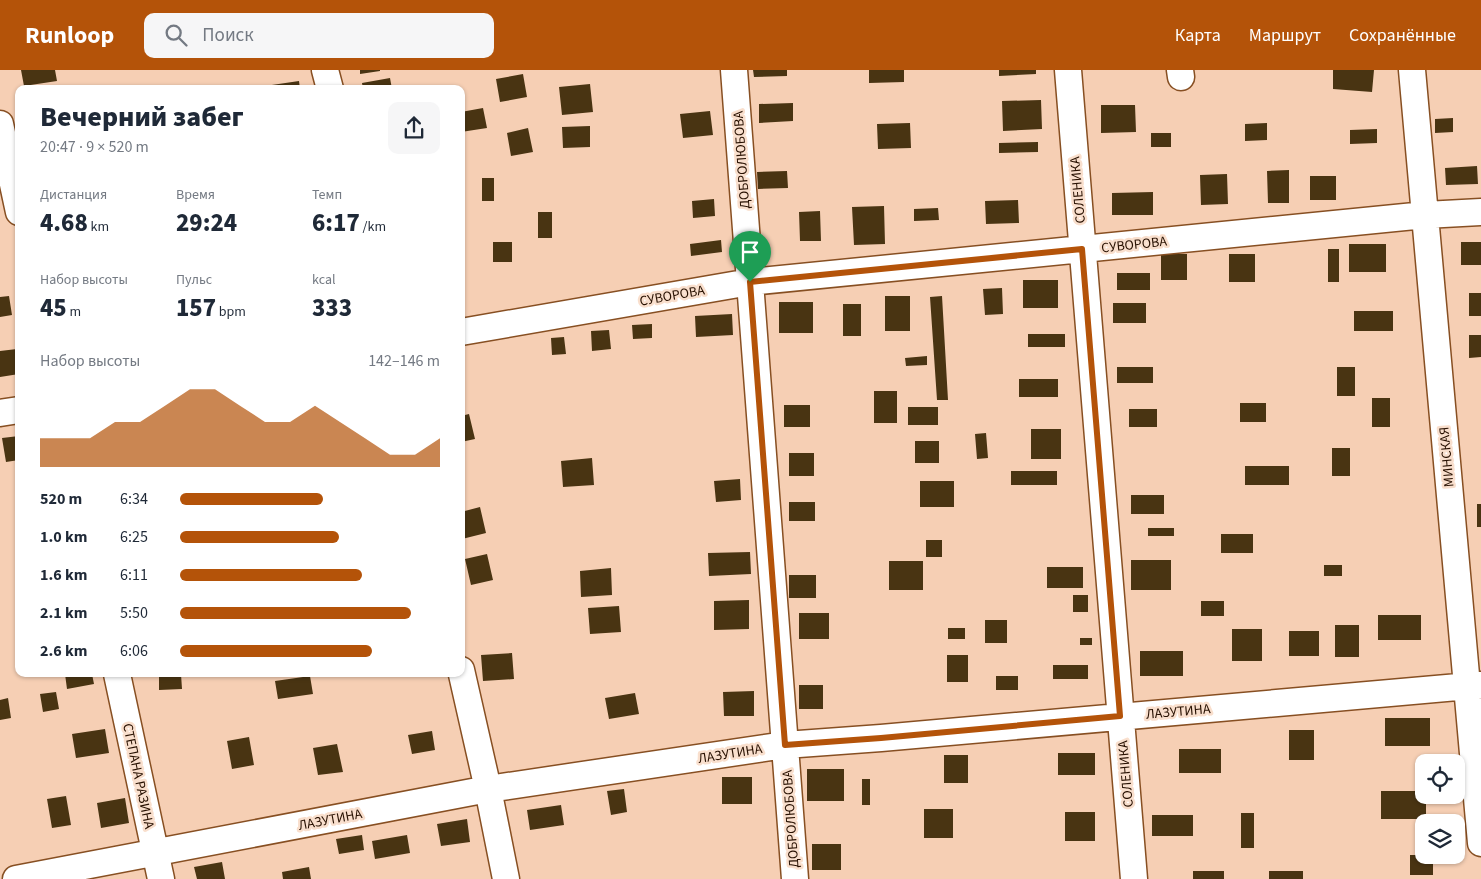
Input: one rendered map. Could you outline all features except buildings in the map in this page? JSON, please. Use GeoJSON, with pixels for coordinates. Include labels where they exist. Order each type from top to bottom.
{"type":"FeatureCollection","features":[{"type":"Feature","properties":{"kind":"street"},"geometry":{"type":"LineString","coordinates":[[325,70],[329,85]]}},
{"type":"Feature","properties":{"kind":"street","name":"ДОБРОЛЮБОВА"},"geometry":{"type":"LineString","coordinates":[[734,70],[795,879]]}},
{"type":"Feature","properties":{"kind":"street","name":"СОЛЕНИКА"},"geometry":{"type":"LineString","coordinates":[[1068,70],[1134,879]]}},
{"type":"Feature","properties":{"kind":"street","name":"МИНСКАЯ"},"geometry":{"type":"LineString","coordinates":[[1412,70],[1425,215],[1474,685],[1481,843]]}},
{"type":"Feature","properties":{"kind":"street"},"geometry":{"type":"LineString","coordinates":[[0,124],[15,193]]}},
{"type":"Feature","properties":{"kind":"street","name":"СУВОРОВА"},"geometry":{"type":"LineString","coordinates":[[465,331],[750,282],[1425,215],[1481,212]]}},
{"type":"Feature","properties":{"kind":"street"},"geometry":{"type":"LineString","coordinates":[[0,413],[15,411]]}},
{"type":"Feature","properties":{"kind":"street","name":"СТЕПАНА РАЗИНА"},"geometry":{"type":"LineString","coordinates":[[118,677],[161,879]]}},
{"type":"Feature","properties":{"kind":"street"},"geometry":{"type":"LineString","coordinates":[[463,677],[506,879]]}},
{"type":"Feature","properties":{"kind":"street","name":"ЛАЗУТИНА"},"geometry":{"type":"LineString","coordinates":[[16,879],[488,789],[785,745],[1474,685]]}},
{"type":"Feature","properties":{"kind":"route"},"geometry":{"type":"LineString","coordinates":[[1082,249],[1120,716],[785,745],[750,282],[1082,249]]}}]}
